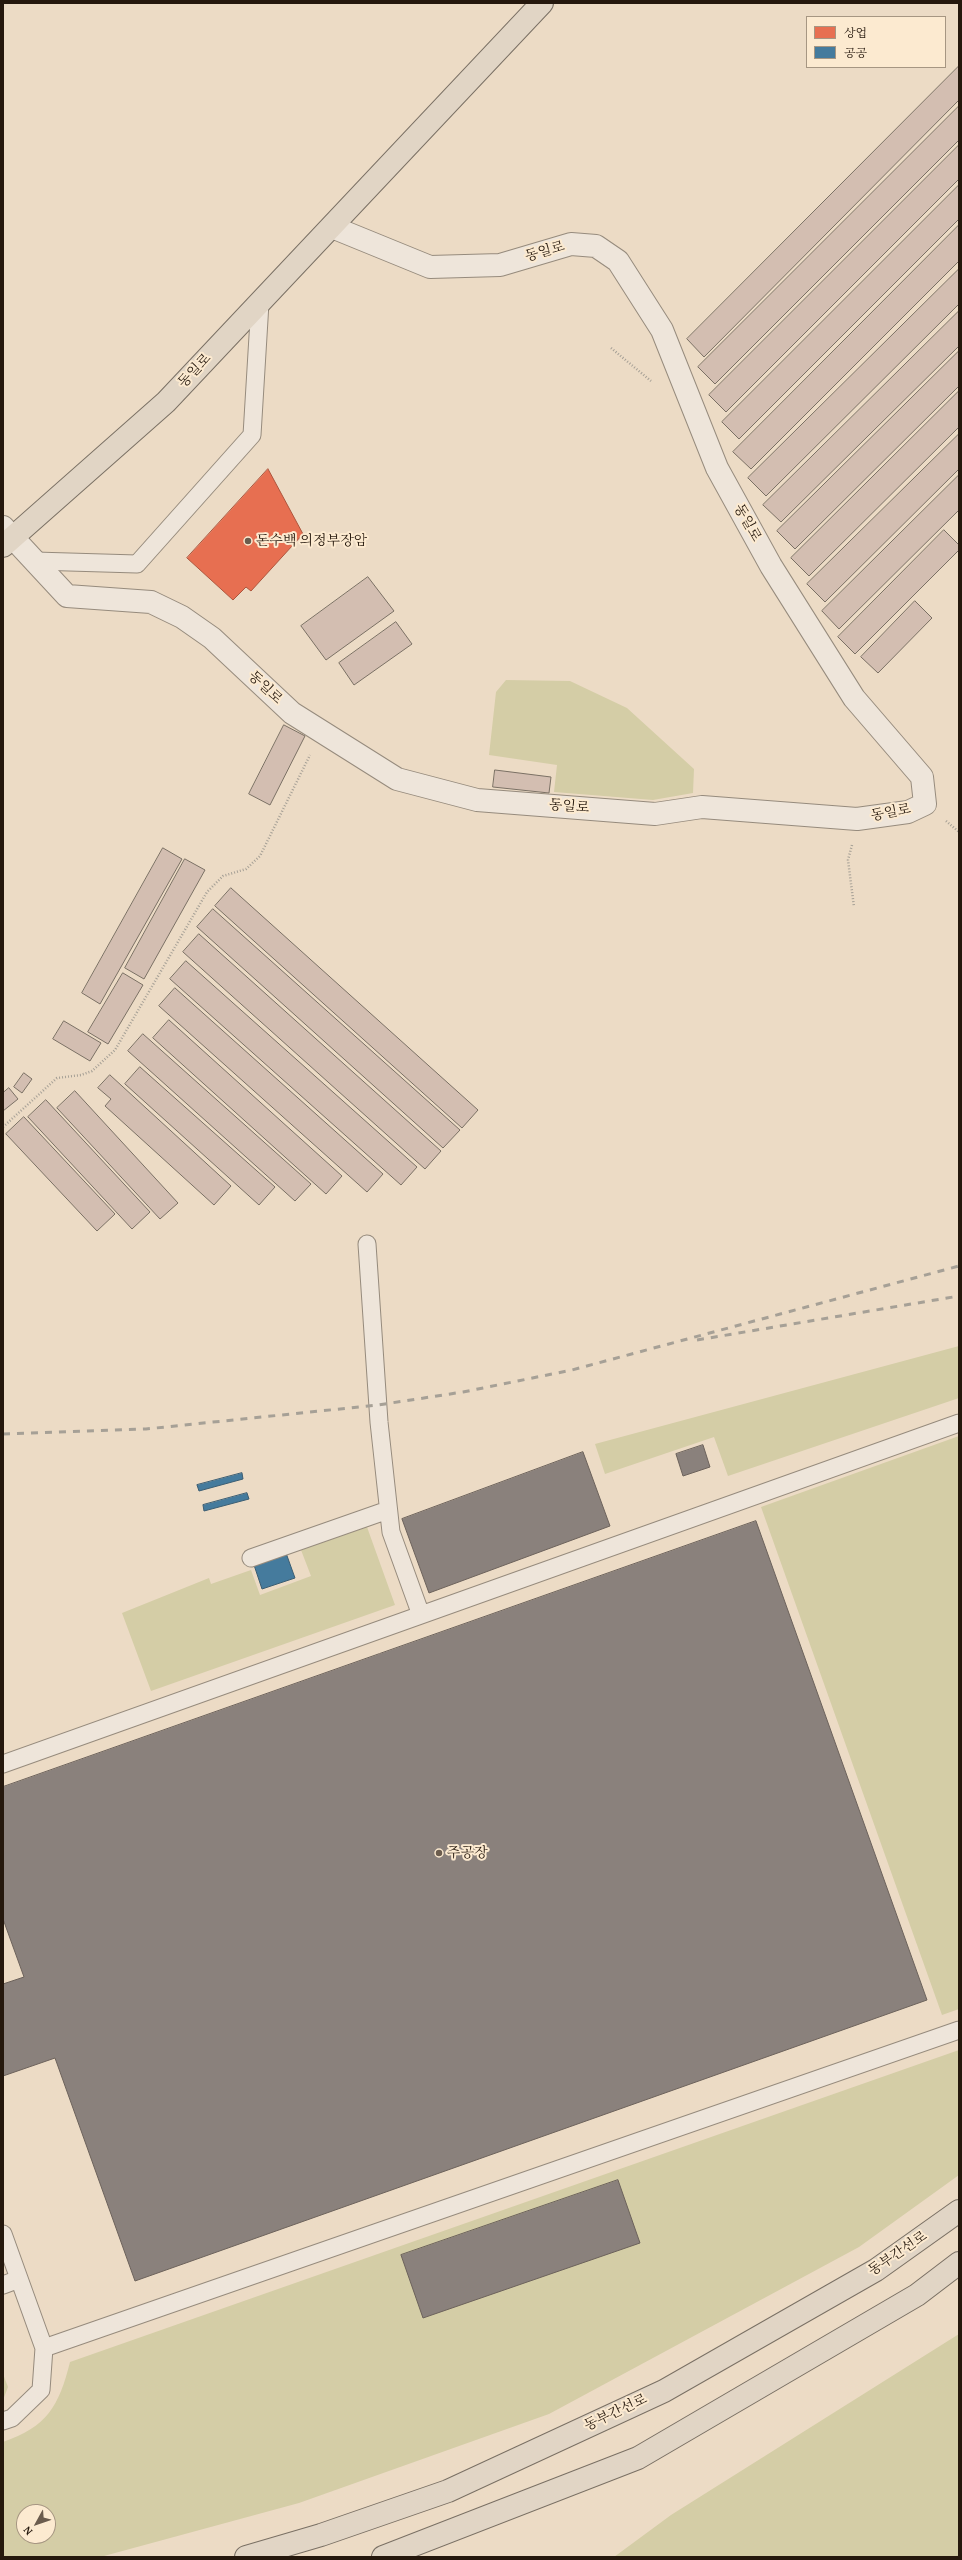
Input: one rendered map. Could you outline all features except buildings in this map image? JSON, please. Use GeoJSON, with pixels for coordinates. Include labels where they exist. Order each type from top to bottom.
{"type":"FeatureCollection","features":[{"type":"Feature","properties":{"kind":"main road","name":"동일로"},"geometry":{"type":"LineString","coordinates":[[6,537],[166,402],[542,3]]}},
{"type":"Feature","properties":{"kind":"main road","name":"동부간선로"},"geometry":{"type":"LineString","coordinates":[[246,2557],[321,2535],[448,2491],[664,2391],[876,2270],[959,2211]]}},
{"type":"Feature","properties":{"kind":"main road"},"geometry":{"type":"LineString","coordinates":[[384,2557],[638,2458],[917,2295],[959,2263]]}},
{"type":"Feature","properties":{"kind":"street","name":"동일로"},"geometry":{"type":"LineString","coordinates":[[6,537],[35,561],[67,596],[151,602],[182,617],[212,638],[292,713],[397,779],[477,800],[655,814],[702,807],[857,819],[908,812],[925,804],[922,777],[854,698],[771,566],[717,468],[662,330],[618,262],[596,246],[571,244],[500,265],[430,266],[332,227]]}},
{"type":"Feature","properties":{"kind":"lane"},"geometry":{"type":"LineString","coordinates":[[35,561],[137,564],[252,435],[260,302]]}},
{"type":"Feature","properties":{"kind":"lane"},"geometry":{"type":"LineString","coordinates":[[367,1244],[391,1532],[421,1615]]}},
{"type":"Feature","properties":{"kind":"lane"},"geometry":{"type":"LineString","coordinates":[[3,1764],[959,1423]]}},
{"type":"Feature","properties":{"kind":"lane"},"geometry":{"type":"LineString","coordinates":[[252,1558],[388,1510]]}},
{"type":"Feature","properties":{"kind":"lane"},"geometry":{"type":"LineString","coordinates":[[44,2348],[959,2030]]}},
{"type":"Feature","properties":{"kind":"lane"},"geometry":{"type":"LineString","coordinates":[[3,2234],[44,2348],[41,2390],[12,2418],[3,2421]]}},
{"type":"Feature","properties":{"kind":"lane"},"geometry":{"type":"LineString","coordinates":[[3,2285],[19,2279]]}},
{"type":"Feature","properties":{"kind":"path"},"geometry":{"type":"LineString","coordinates":[[3,1126],[57,1078],[81,1075],[92,1071],[115,1050],[207,892],[223,876],[246,869],[260,856],[321,732]]}},
{"type":"Feature","properties":{"kind":"path"},"geometry":{"type":"LineString","coordinates":[[854,907],[848,860],[857,819]]}},
{"type":"Feature","properties":{"kind":"shaded area"},"geometry":{"type":"Polygon","coordinates":[[[506,680],[570,681],[627,708],[694,769],[693,793],[653,800],[554,792],[557,765],[489,755],[496,692],[506,680]]]}},
{"type":"Feature","properties":{"kind":"shaded area"},"geometry":{"type":"Polygon","coordinates":[[[959,1346],[959,1398],[728,1476],[714,1437],[605,1474],[595,1444],[959,1346]]]}},
{"type":"Feature","properties":{"kind":"shaded area"},"geometry":{"type":"Polygon","coordinates":[[[959,1436],[959,2009],[942,2015],[761,1507],[959,1436]]]}},
{"type":"Feature","properties":{"kind":"shaded area"},"geometry":{"type":"Polygon","coordinates":[[[367,1527],[395,1605],[151,1691],[122,1613],[209,1578],[211,1584],[251,1570],[260,1595],[311,1576],[301,1550],[367,1527]]]}},
{"type":"Feature","properties":{"kind":"shaded area"},"geometry":{"type":"Polygon","coordinates":[[[959,2050],[959,2175],[859,2247],[549,2414],[299,2503],[104,2556],[3,2557],[3,2442],[18,2436],[41,2422],[56,2403],[70,2362],[959,2050]]]}},
{"type":"Feature","properties":{"kind":"shaded area"},"geometry":{"type":"Polygon","coordinates":[[[959,2334],[959,2557],[614,2557],[671,2515],[959,2334]]]}},
{"type":"Feature","properties":{"kind":"shaded area"},"geometry":{"type":"Polygon","coordinates":[[[3,2374],[8,2387],[3,2400],[3,2374]]]}},
{"type":"Feature","properties":{"kind":"railway"},"geometry":{"type":"LineString","coordinates":[[3,1434],[146,1429],[378,1405],[463,1392],[572,1370],[959,1266]]}},
{"type":"Feature","properties":{"kind":"railway"},"geometry":{"type":"LineString","coordinates":[[697,1340],[959,1296]]}},
{"type":"Feature","properties":{"kind":"place","name":"돈수백 의정부장암"},"geometry":{"type":"Point","coordinates":[248,541]}},
{"type":"Feature","properties":{"kind":"place","name":"주공장"},"geometry":{"type":"Point","coordinates":[439,1853]}}]}
